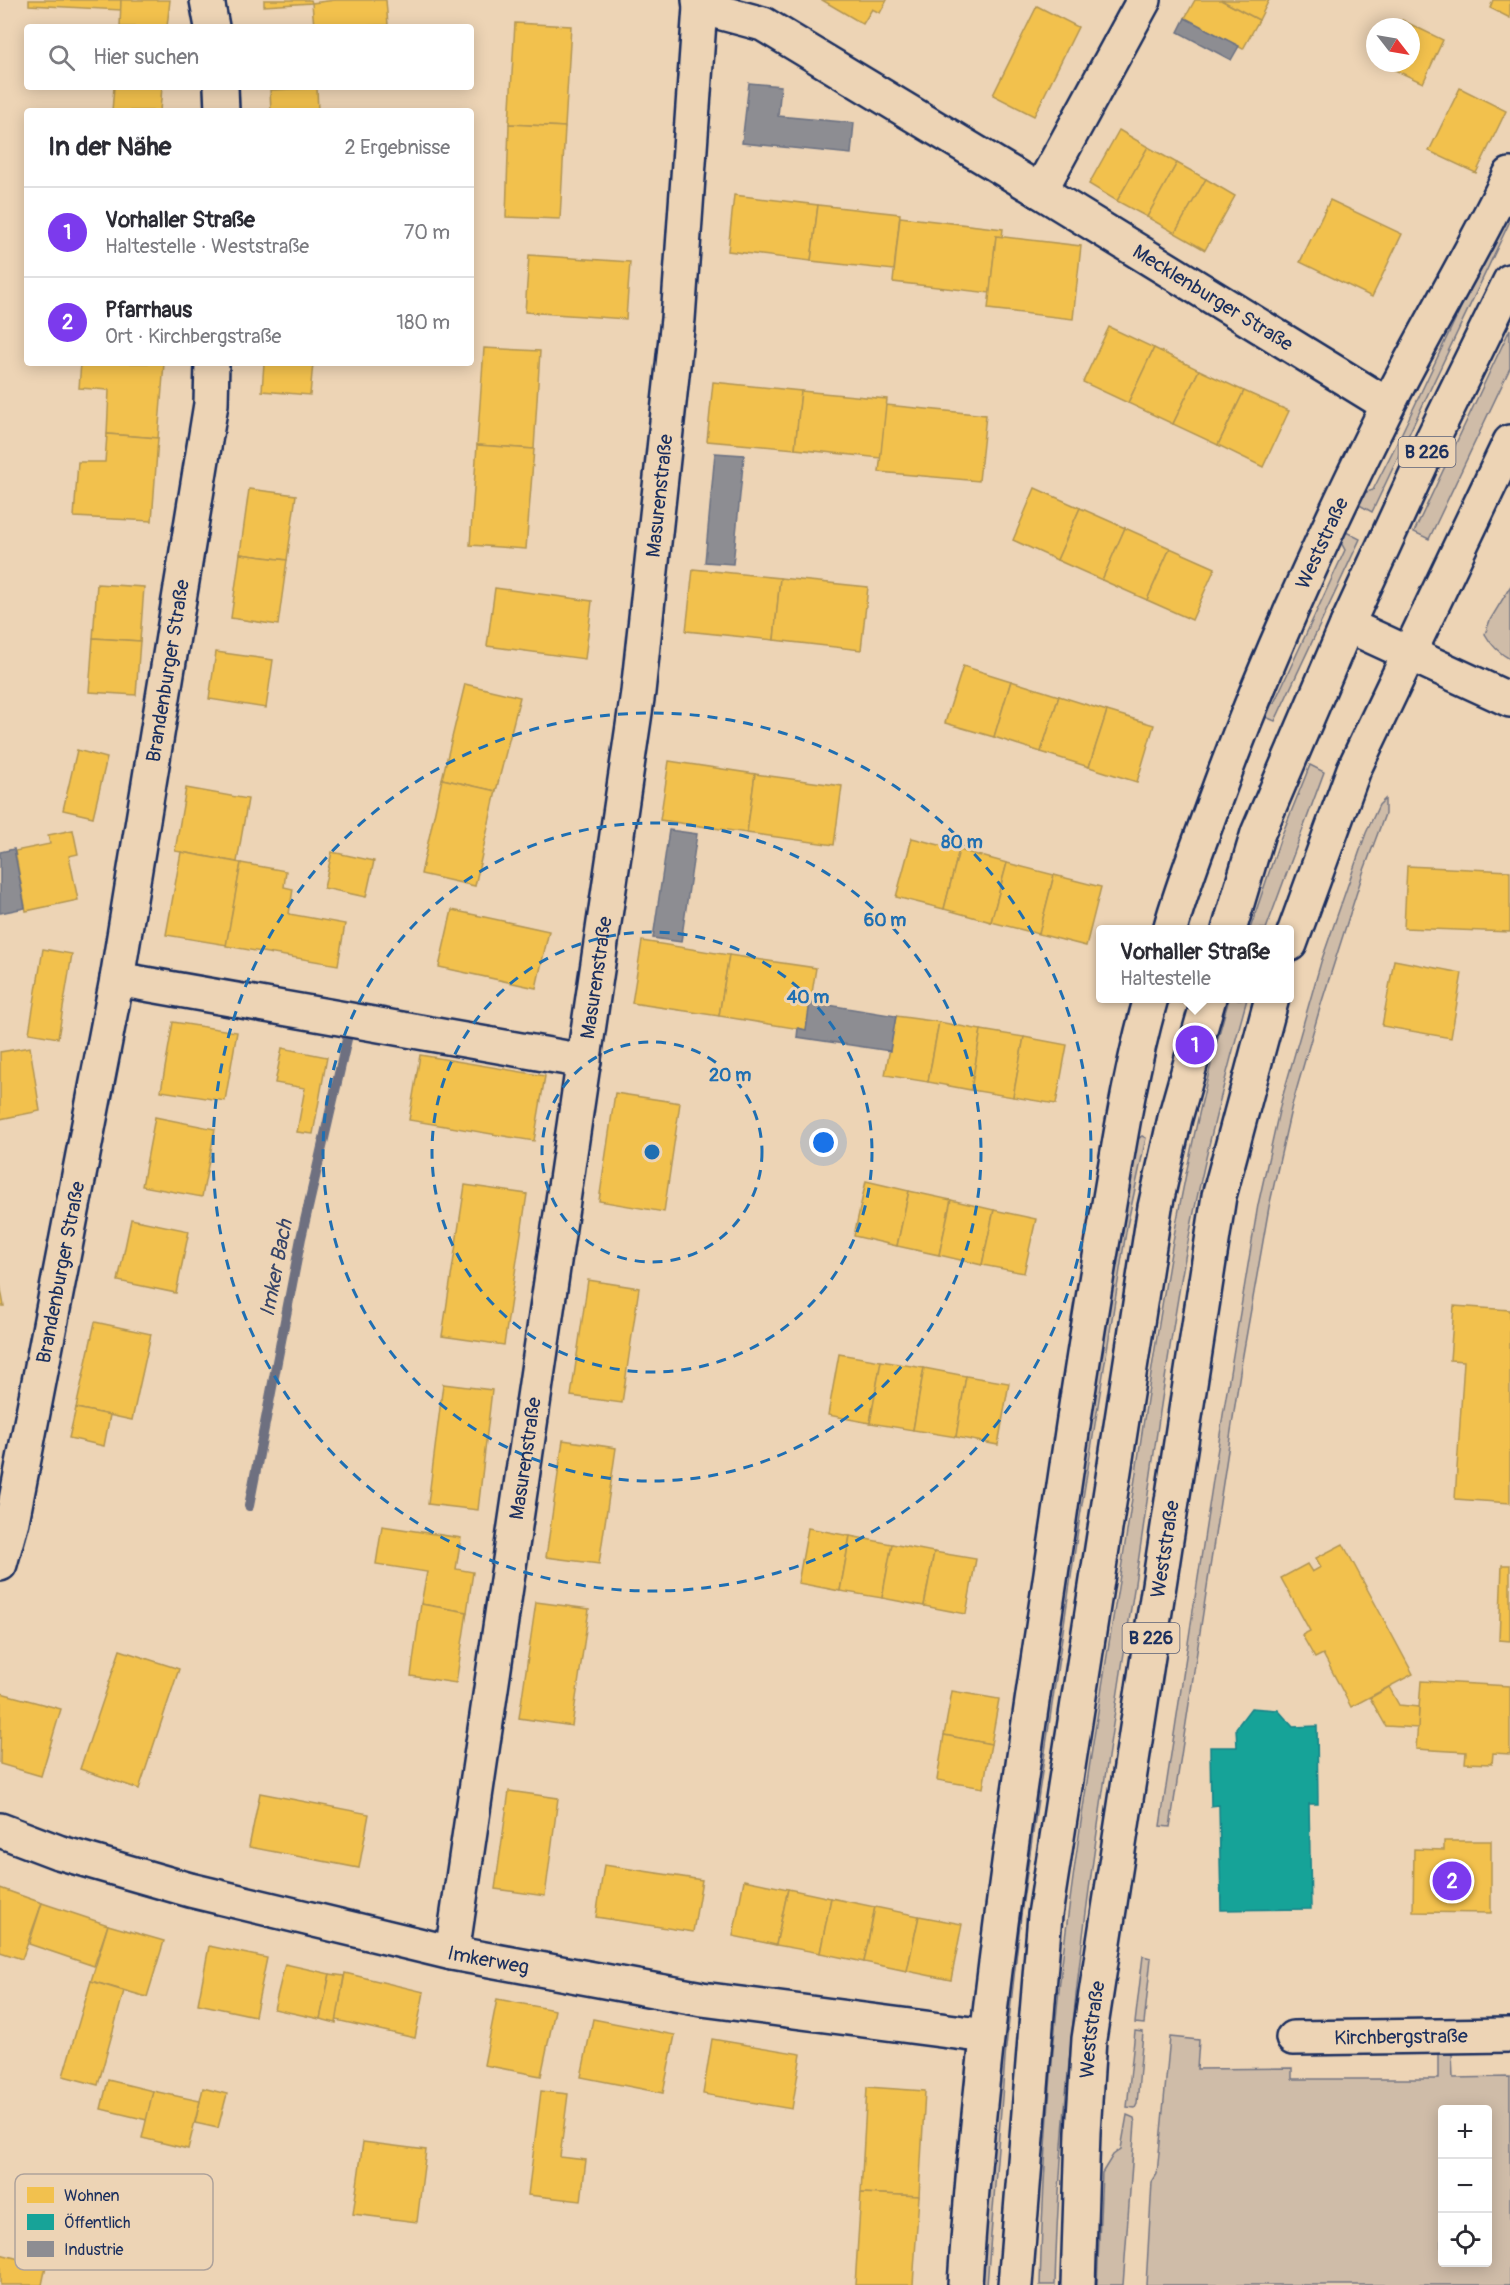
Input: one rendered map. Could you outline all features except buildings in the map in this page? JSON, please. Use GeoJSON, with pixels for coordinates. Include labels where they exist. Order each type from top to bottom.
{"type":"FeatureCollection","features":[{"type":"Feature","properties":{"kind":"street"},"geometry":{"type":"LineString","coordinates":[[207,0],[211,24]]}},
{"type":"Feature","properties":{"kind":"street"},"geometry":{"type":"LineString","coordinates":[[1040,191],[1144,0]]}},
{"type":"Feature","properties":{"kind":"street","name":"Mecklenburger Straße"},"geometry":{"type":"LineString","coordinates":[[699,3],[763,24],[1388,405]]}},
{"type":"Feature","properties":{"kind":"street","name":"Masurenstraße"},"geometry":{"type":"LineString","coordinates":[[452,1953],[640,680],[678,319],[699,3]]}},
{"type":"Feature","properties":{"kind":"street"},"geometry":{"type":"LineString","coordinates":[[221,90],[222,108]]}},
{"type":"Feature","properties":{"kind":"street","name":"Weststraße"},"geometry":{"type":"LineString","coordinates":[[1171,925],[1179,896],[1244,720],[1278,636],[1388,405],[1510,175]]}},
{"type":"Feature","properties":{"kind":"street","name":"B 226"},"geometry":{"type":"LineString","coordinates":[[1230,925],[1258,833],[1347,625],[1433,438],[1510,281]]}},
{"type":"Feature","properties":{"kind":"street","name":"Brandenburger Straße"},"geometry":{"type":"LineString","coordinates":[[0,1564],[14,1510],[117,980],[211,404],[212,366]]}},
{"type":"Feature","properties":{"kind":"street"},"geometry":{"type":"LineString","coordinates":[[1294,933],[1354,769],[1510,442]]}},
{"type":"Feature","properties":{"kind":"street"},"geometry":{"type":"LineString","coordinates":[[1347,625],[1510,700]]}},
{"type":"Feature","properties":{"kind":"street"},"geometry":{"type":"LineString","coordinates":[[117,980],[584,1061]]}},
{"type":"Feature","properties":{"kind":"street"},"geometry":{"type":"LineString","coordinates":[[965,2285],[987,2036],[1038,1664],[1082,1361],[1122,1125],[1140,1034],[1149,1003]]}},
{"type":"Feature","properties":{"kind":"street"},"geometry":{"type":"LineString","coordinates":[[1015,2285],[1045,1915],[1155,1207],[1175,1118],[1208,1003]]}},
{"type":"Feature","properties":{"kind":"street","name":"Weststraße"},"geometry":{"type":"LineString","coordinates":[[1078,2285],[1083,2132],[1089,2039],[1220,1196],[1271,1003]]}},
{"type":"Feature","properties":{"kind":"street","name":"Imkerweg"},"geometry":{"type":"LineString","coordinates":[[0,1830],[58,1852],[190,1890],[452,1953],[702,1999],[987,2036]]}},
{"type":"Feature","properties":{"kind":"street","name":"Kirchbergstraße"},"geometry":{"type":"LineString","coordinates":[[1293,2038],[1510,2036]]}},
{"type":"Feature","properties":{"kind":"shaded area"},"geometry":{"type":"Polygon","coordinates":[[[1510,203],[1510,221],[1372,512],[1354,502],[1355,496],[1373,490],[1510,203]]]}},
{"type":"Feature","properties":{"kind":"shaded area"},"geometry":{"type":"Polygon","coordinates":[[[1510,329],[1510,368],[1429,539],[1414,532],[1510,329]]]}},
{"type":"Feature","properties":{"kind":"shaded area"},"geometry":{"type":"Polygon","coordinates":[[[1338,528],[1360,539],[1275,721],[1256,713],[1259,708],[1274,703],[1345,550],[1338,537],[1338,528]]]}},
{"type":"Feature","properties":{"kind":"shaded area"},"geometry":{"type":"Polygon","coordinates":[[[1510,587],[1510,659],[1490,642],[1485,634],[1490,620],[1510,587]]]}},
{"type":"Feature","properties":{"kind":"shaded area"},"geometry":{"type":"Polygon","coordinates":[[[1310,765],[1324,772],[1267,925],[1251,925],[1281,837],[1310,765]]]}},
{"type":"Feature","properties":{"kind":"shaded area"},"geometry":{"type":"Polygon","coordinates":[[[1385,799],[1385,814],[1363,873],[1322,1001],[1292,1105],[1269,1207],[1241,1366],[1170,1827],[1160,1826],[1223,1415],[1258,1205],[1281,1102],[1321,962],[1366,833],[1379,805],[1385,799]]]}},
{"type":"Feature","properties":{"kind":"shaded area"},"geometry":{"type":"Polygon","coordinates":[[[1228,1003],[1246,1003],[1200,1184],[1172,1331],[1083,1933],[1065,2109],[1055,2285],[1040,2285],[1053,2050],[1083,1808],[1168,1267],[1211,1065],[1228,1003]]]}},
{"type":"Feature","properties":{"kind":"shaded area"},"geometry":{"type":"Polygon","coordinates":[[[1142,1136],[1146,1138],[1127,1226],[1079,1523],[1022,1907],[1006,2047],[987,2285],[979,2285],[997,2045],[1105,1311],[1137,1140],[1142,1136]]]}},
{"type":"Feature","properties":{"kind":"shaded area"},"geometry":{"type":"Polygon","coordinates":[[[1143,1956],[1151,1958],[1144,2024],[1135,2023],[1143,1956]]]}},
{"type":"Feature","properties":{"kind":"shaded area"},"geometry":{"type":"Polygon","coordinates":[[[1135,2031],[1143,2032],[1135,2108],[1127,2107],[1135,2031]]]}},
{"type":"Feature","properties":{"kind":"shaded area"},"geometry":{"type":"Polygon","coordinates":[[[1170,2037],[1199,2040],[1197,2069],[1292,2068],[1292,2079],[1438,2079],[1438,2053],[1452,2054],[1453,2078],[1510,2077],[1510,2285],[1146,2285],[1152,2182],[1157,2174],[1170,2037]]]}},
{"type":"Feature","properties":{"kind":"shaded area"},"geometry":{"type":"Polygon","coordinates":[[[1127,2115],[1134,2118],[1135,2123],[1123,2285],[1097,2285],[1102,2173],[1113,2155],[1121,2149],[1127,2115]]]}},
{"type":"Feature","properties":{"kind":"waterway","name":"Imker Bach"},"geometry":{"type":"LineString","coordinates":[[249,1506],[301,1238],[347,1039]]}},
{"type":"Feature","properties":{"kind":"place","name":"Vorhaller Straße"},"geometry":{"type":"Point","coordinates":[1195,1045]}},
{"type":"Feature","properties":{"kind":"place","name":"Pfarrhaus"},"geometry":{"type":"Point","coordinates":[1452,1881]}}]}
